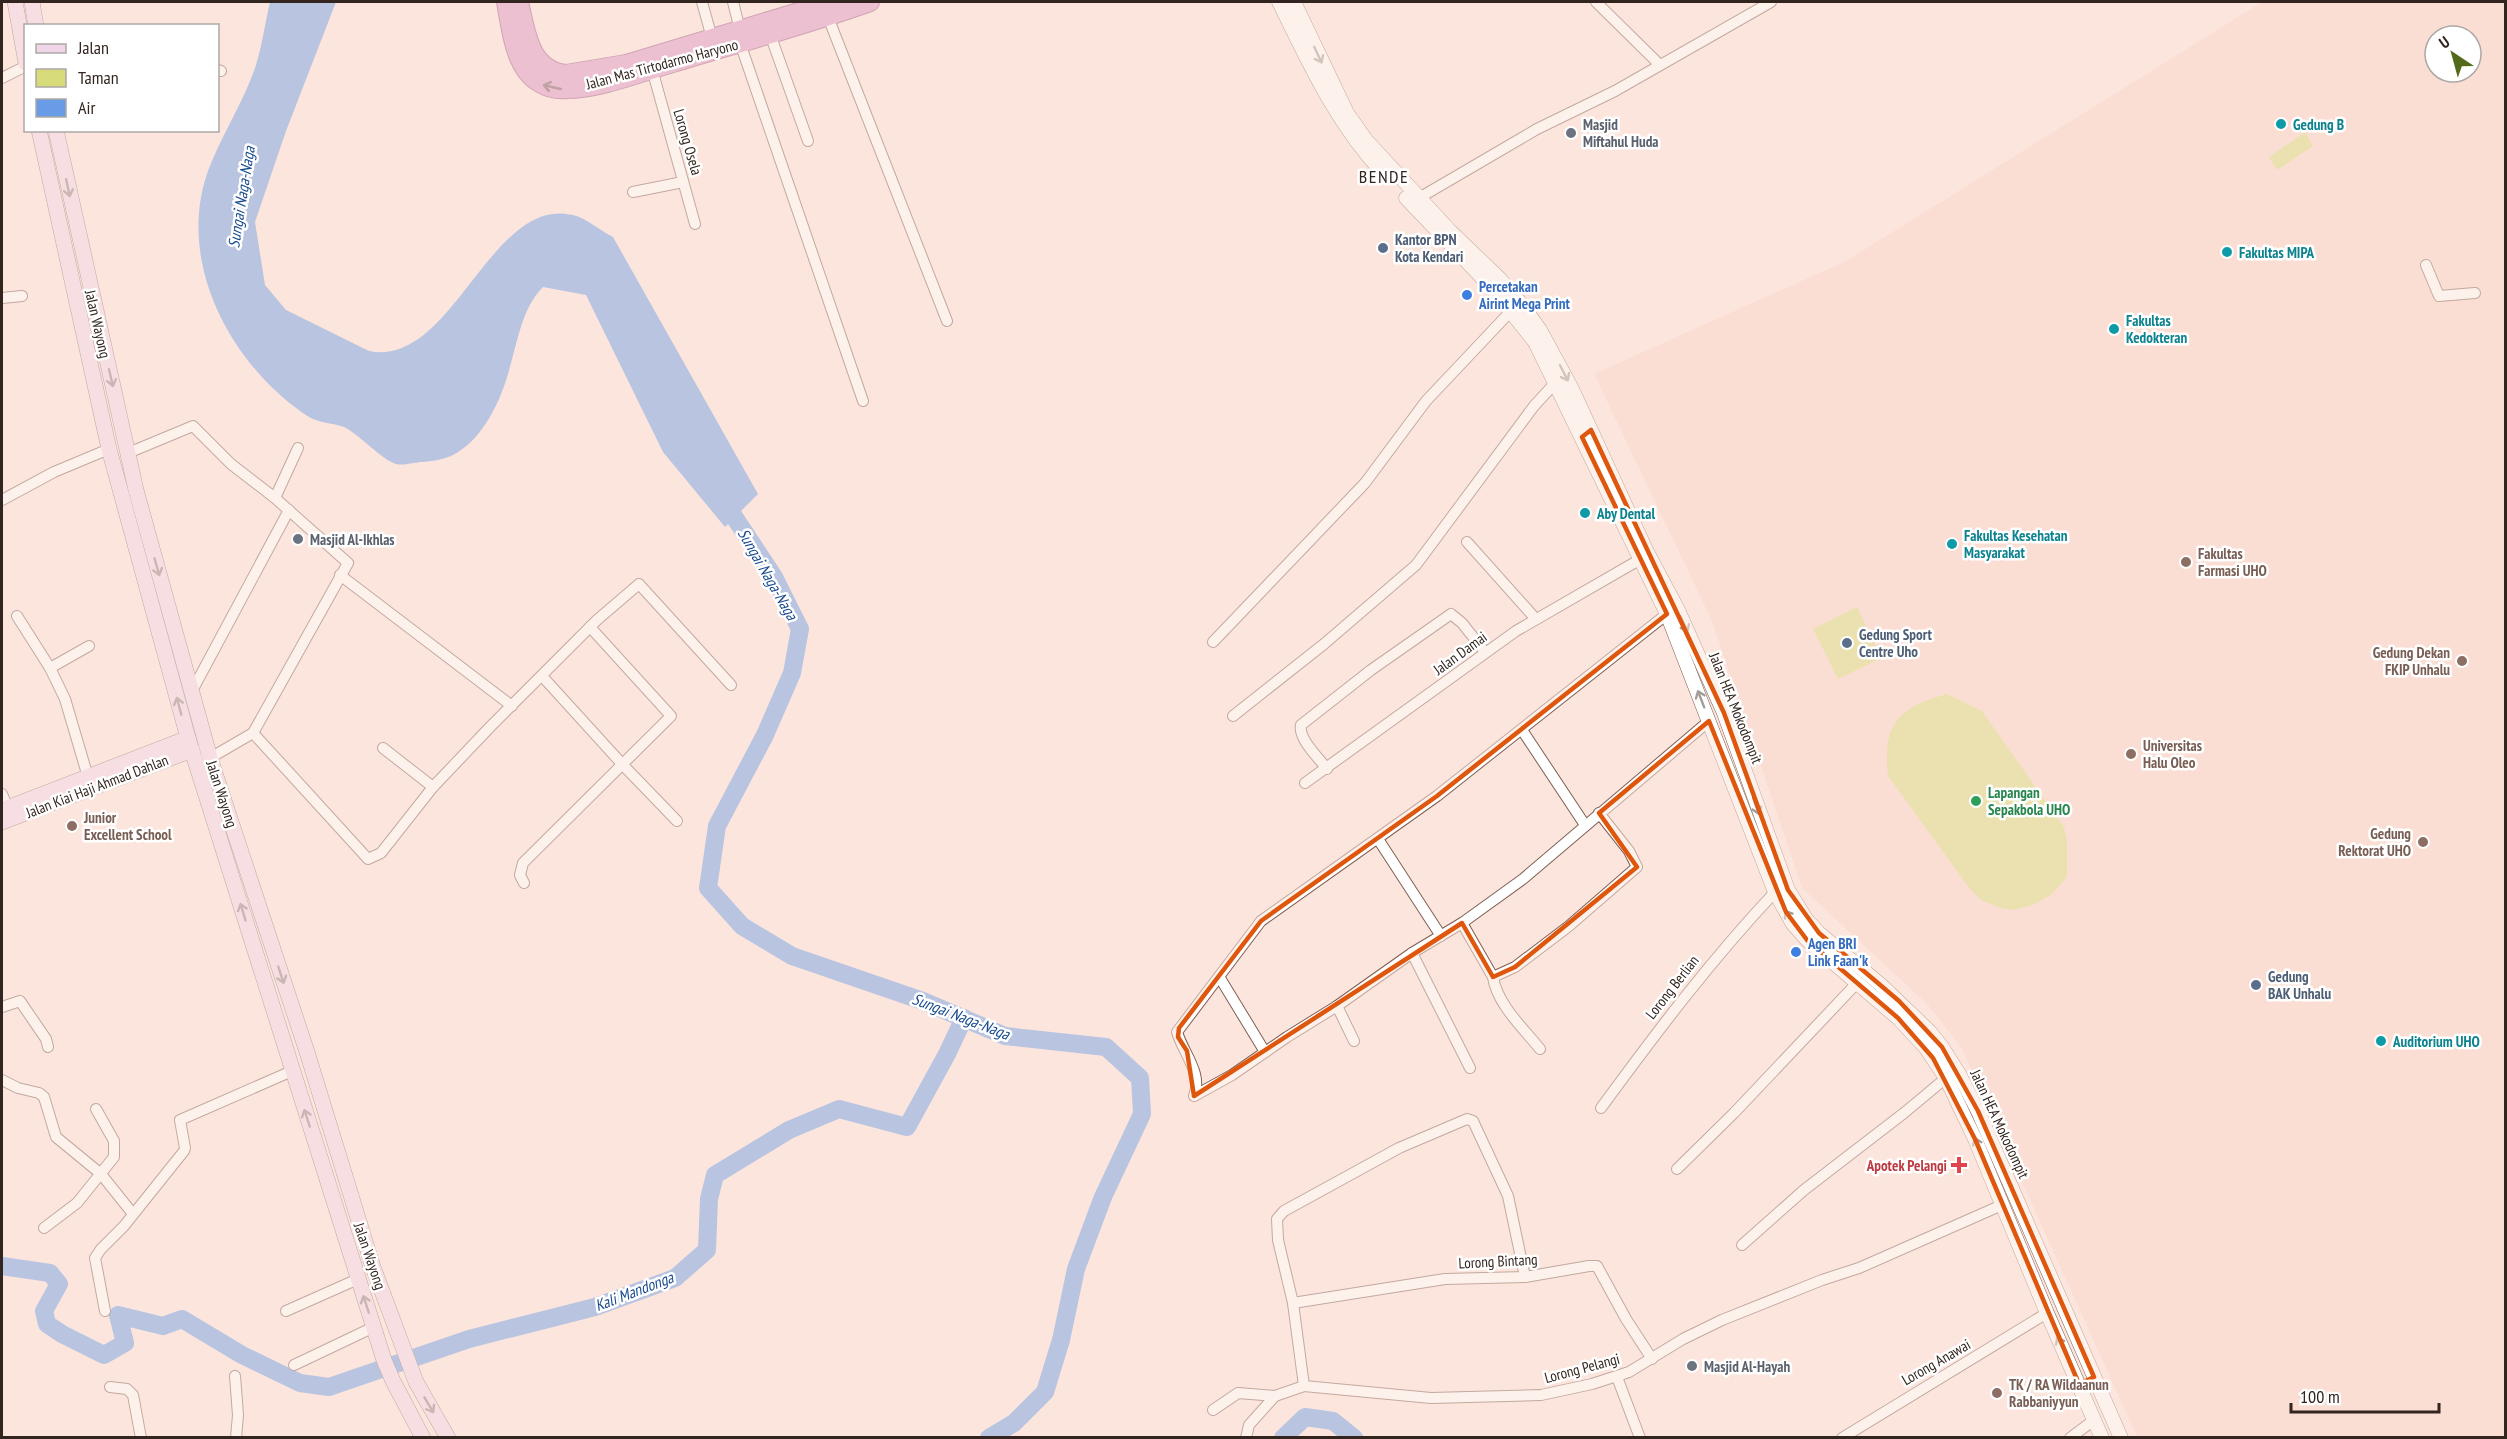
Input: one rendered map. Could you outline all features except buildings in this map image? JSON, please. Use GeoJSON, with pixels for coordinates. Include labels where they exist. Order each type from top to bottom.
{"type":"FeatureCollection","features":[{"type":"Feature","properties":{"kind":"highway","name":"Jalan Mas Tirtodarmo Haryono"},"geometry":{"type":"LineString","coordinates":[[506,2],[518,54],[525,68],[542,84],[569,90],[627,77],[819,10],[870,2]]}},
{"type":"Feature","properties":{"kind":"highway","name":"Jalan Mas Tirtodarmo Haryono"},"geometry":{"type":"LineString","coordinates":[[519,2],[534,55],[540,63],[556,73],[566,74],[626,64],[712,38],[770,34],[819,10]]}},
{"type":"Feature","properties":{"kind":"main road"},"geometry":{"type":"LineString","coordinates":[[15,2],[24,54]]}},
{"type":"Feature","properties":{"kind":"main road"},"geometry":{"type":"LineString","coordinates":[[32,2],[36,24]]}},
{"type":"Feature","properties":{"kind":"main road","name":"Jalan Wayong"},"geometry":{"type":"LineString","coordinates":[[39,132],[109,449],[186,746],[256,954],[384,1360],[423,1437]]}},
{"type":"Feature","properties":{"kind":"main road","name":"Jalan Wayong"},"geometry":{"type":"LineString","coordinates":[[56,132],[136,490],[210,758],[307,1052],[369,1257],[420,1391],[448,1437]]}},
{"type":"Feature","properties":{"kind":"main road","name":"Jalan Kiai Haji Ahmad Dahlan"},"geometry":{"type":"LineString","coordinates":[[3,809],[88,777],[186,746]]}},
{"type":"Feature","properties":{"kind":"main road","name":"Jalan Kiai Haji Ahmad Dahlan"},"geometry":{"type":"LineString","coordinates":[[3,809],[186,746]]}},
{"type":"Feature","properties":{"kind":"main road"},"geometry":{"type":"LineString","coordinates":[[256,954],[273,948]]}},
{"type":"Feature","properties":{"kind":"street"},"geometry":{"type":"LineString","coordinates":[[702,2],[712,38]]}},
{"type":"Feature","properties":{"kind":"street"},"geometry":{"type":"LineString","coordinates":[[733,2],[740,36],[863,401]]}},
{"type":"Feature","properties":{"kind":"street","name":"Jalan HEA Mokodompit"},"geometry":{"type":"LineString","coordinates":[[1279,2],[1324,81],[1366,140],[1522,305],[1557,360],[1639,560],[1667,614],[1775,892],[1800,932],[1861,977],[1899,1001],[1942,1047],[1978,1111],[2121,1437]]}},
{"type":"Feature","properties":{"kind":"street","name":"Jalan HEA Mokodompit"},"geometry":{"type":"LineString","coordinates":[[1294,2],[1331,106],[1367,156],[1511,311],[1534,342],[1586,433],[1678,610],[1722,711],[1788,890],[1806,919],[1926,1048],[1946,1078],[1975,1139],[2047,1313],[2102,1437]]}},
{"type":"Feature","properties":{"kind":"street"},"geometry":{"type":"LineString","coordinates":[[1596,2],[1660,64]]}},
{"type":"Feature","properties":{"kind":"street"},"geometry":{"type":"LineString","coordinates":[[1419,198],[1528,134],[1606,96],[1771,2]]}},
{"type":"Feature","properties":{"kind":"street"},"geometry":{"type":"LineString","coordinates":[[819,10],[947,321]]}},
{"type":"Feature","properties":{"kind":"street"},"geometry":{"type":"LineString","coordinates":[[770,34],[808,141]]}},
{"type":"Feature","properties":{"kind":"street"},"geometry":{"type":"LineString","coordinates":[[2,78],[24,66]]}},
{"type":"Feature","properties":{"kind":"street","name":"Lorong Osela"},"geometry":{"type":"LineString","coordinates":[[652,69],[695,224]]}},
{"type":"Feature","properties":{"kind":"street"},"geometry":{"type":"LineString","coordinates":[[633,192],[683,182]]}},
{"type":"Feature","properties":{"kind":"street"},"geometry":{"type":"LineString","coordinates":[[2426,265],[2439,296],[2475,293]]}},
{"type":"Feature","properties":{"kind":"street"},"geometry":{"type":"LineString","coordinates":[[2,298],[22,296]]}},
{"type":"Feature","properties":{"kind":"street"},"geometry":{"type":"LineString","coordinates":[[1212,642],[1365,483],[1415,414],[1511,311]]}},
{"type":"Feature","properties":{"kind":"street"},"geometry":{"type":"LineString","coordinates":[[1233,716],[1324,644],[1416,566],[1473,492],[1534,406],[1556,382]]}},
{"type":"Feature","properties":{"kind":"street"},"geometry":{"type":"LineString","coordinates":[[128,453],[193,426],[231,464],[275,498],[348,563],[253,733],[210,758]]}},
{"type":"Feature","properties":{"kind":"street"},"geometry":{"type":"LineString","coordinates":[[275,498],[298,448]]}},
{"type":"Feature","properties":{"kind":"street"},"geometry":{"type":"LineString","coordinates":[[2,500],[54,471],[109,449]]}},
{"type":"Feature","properties":{"kind":"street"},"geometry":{"type":"LineString","coordinates":[[192,691],[289,510]]}},
{"type":"Feature","properties":{"kind":"street"},"geometry":{"type":"LineString","coordinates":[[1467,542],[1535,618]]}},
{"type":"Feature","properties":{"kind":"street","name":"Jalan Damai"},"geometry":{"type":"LineString","coordinates":[[1305,783],[1535,618],[1639,560]]}},
{"type":"Feature","properties":{"kind":"street"},"geometry":{"type":"LineString","coordinates":[[340,575],[512,706]]}},
{"type":"Feature","properties":{"kind":"street"},"geometry":{"type":"LineString","coordinates":[[253,733],[369,859],[381,853],[433,787],[590,627],[641,584],[731,685]]}},
{"type":"Feature","properties":{"kind":"street"},"geometry":{"type":"LineString","coordinates":[[1327,769],[1303,736],[1300,730],[1301,725],[1371,670],[1451,614],[1462,623],[1485,652]]}},
{"type":"Feature","properties":{"kind":"street"},"geometry":{"type":"LineString","coordinates":[[1667,614],[1522,730],[1378,839],[1261,921],[1177,1032],[1190,1058],[1194,1073],[1194,1096],[1232,1075],[1412,953],[1462,923],[1522,879],[1722,711]]}},
{"type":"Feature","properties":{"kind":"street"},"geometry":{"type":"LineString","coordinates":[[17,616],[50,668],[71,716],[88,777]]}},
{"type":"Feature","properties":{"kind":"street"},"geometry":{"type":"LineString","coordinates":[[524,883],[520,875],[523,863],[671,716],[590,627]]}},
{"type":"Feature","properties":{"kind":"street"},"geometry":{"type":"LineString","coordinates":[[50,668],[89,646]]}},
{"type":"Feature","properties":{"kind":"street"},"geometry":{"type":"LineString","coordinates":[[543,676],[677,821]]}},
{"type":"Feature","properties":{"kind":"street"},"geometry":{"type":"LineString","coordinates":[[1522,730],[1584,825]]}},
{"type":"Feature","properties":{"kind":"street"},"geometry":{"type":"LineString","coordinates":[[383,748],[433,787]]}},
{"type":"Feature","properties":{"kind":"street"},"geometry":{"type":"LineString","coordinates":[[1493,977],[1515,967],[1569,926],[1637,867],[1629,851],[1599,813]]}},
{"type":"Feature","properties":{"kind":"street"},"geometry":{"type":"LineString","coordinates":[[1378,839],[1441,936]]}},
{"type":"Feature","properties":{"kind":"street","name":"Lorong Berlian"},"geometry":{"type":"LineString","coordinates":[[1601,1108],[1702,973],[1775,892]]}},
{"type":"Feature","properties":{"kind":"street"},"geometry":{"type":"LineString","coordinates":[[1462,923],[1493,977],[1500,997],[1515,1020],[1540,1049]]}},
{"type":"Feature","properties":{"kind":"street"},"geometry":{"type":"LineString","coordinates":[[1412,953],[1470,1068]]}},
{"type":"Feature","properties":{"kind":"street"},"geometry":{"type":"LineString","coordinates":[[1677,1169],[1734,1113],[1861,977]]}},
{"type":"Feature","properties":{"kind":"street"},"geometry":{"type":"LineString","coordinates":[[1220,978],[1265,1052]]}},
{"type":"Feature","properties":{"kind":"street"},"geometry":{"type":"LineString","coordinates":[[2,1007],[20,1000],[40,1030],[48,1047]]}},
{"type":"Feature","properties":{"kind":"street"},"geometry":{"type":"LineString","coordinates":[[1337,1006],[1354,1041]]}},
{"type":"Feature","properties":{"kind":"street"},"geometry":{"type":"LineString","coordinates":[[105,1311],[95,1258],[186,1148],[181,1119],[292,1071]]}},
{"type":"Feature","properties":{"kind":"street"},"geometry":{"type":"LineString","coordinates":[[1742,1245],[1804,1190],[1946,1078]]}},
{"type":"Feature","properties":{"kind":"street"},"geometry":{"type":"LineString","coordinates":[[2,1080],[18,1088],[39,1093],[44,1097],[56,1137],[101,1174],[133,1214]]}},
{"type":"Feature","properties":{"kind":"street"},"geometry":{"type":"LineString","coordinates":[[44,1228],[77,1203],[114,1157],[114,1141],[96,1109]]}},
{"type":"Feature","properties":{"kind":"street"},"geometry":{"type":"LineString","coordinates":[[1304,1386],[1293,1304],[1278,1240],[1277,1219],[1284,1211],[1399,1148],[1467,1119],[1473,1121],[1508,1196],[1525,1277]]}},
{"type":"Feature","properties":{"kind":"street"},"geometry":{"type":"LineString","coordinates":[[1990,1178],[2005,1173]]}},
{"type":"Feature","properties":{"kind":"street","name":"Lorong Pelangi"},"geometry":{"type":"LineString","coordinates":[[1213,1410],[1238,1393],[1275,1396],[1304,1386],[1431,1398],[1491,1398],[1540,1395],[1617,1377],[1652,1359],[1683,1339],[1722,1320],[1858,1268],[2002,1204]]}},
{"type":"Feature","properties":{"kind":"street","name":"Lorong Bintang"},"geometry":{"type":"LineString","coordinates":[[1293,1304],[1445,1279],[1525,1277],[1597,1266],[1626,1319],[1652,1359]]}},
{"type":"Feature","properties":{"kind":"street"},"geometry":{"type":"LineString","coordinates":[[286,1311],[358,1279]]}},
{"type":"Feature","properties":{"kind":"street","name":"Lorong Anawai"},"geometry":{"type":"LineString","coordinates":[[1842,1437],[2047,1313]]}},
{"type":"Feature","properties":{"kind":"street"},"geometry":{"type":"LineString","coordinates":[[294,1365],[374,1327]]}},
{"type":"Feature","properties":{"kind":"street"},"geometry":{"type":"LineString","coordinates":[[234,1376],[238,1416],[236,1437]]}},
{"type":"Feature","properties":{"kind":"street"},"geometry":{"type":"LineString","coordinates":[[1617,1377],[1640,1437]]}},
{"type":"Feature","properties":{"kind":"street"},"geometry":{"type":"LineString","coordinates":[[2079,1384],[2094,1377]]}},
{"type":"Feature","properties":{"kind":"street"},"geometry":{"type":"LineString","coordinates":[[110,1387],[127,1389],[133,1395],[141,1437]]}},
{"type":"Feature","properties":{"kind":"street"},"geometry":{"type":"LineString","coordinates":[[1246,1437],[1249,1425],[1275,1396]]}},
{"type":"Feature","properties":{"kind":"street"},"geometry":{"type":"LineString","coordinates":[[2070,1437],[2094,1420]]}},
{"type":"Feature","properties":{"kind":"highlighted area"},"geometry":{"type":"Polygon","coordinates":[[[1591,430],[1724,713],[1788,890],[1819,933],[1899,1001],[1942,1047],[1978,1111],[2094,1377],[2079,1384],[1975,1139],[1933,1058],[1898,1018],[1807,940],[1786,912],[1709,721],[1599,813],[1637,867],[1515,967],[1493,977],[1462,923],[1194,1096],[1187,1051],[1178,1037],[1179,1028],[1261,921],[1437,796],[1667,614],[1582,437],[1591,430]]]}},
{"type":"Feature","properties":{"kind":"shaded area","name":"Universitas Halu Oleo"},"geometry":{"type":"Polygon","coordinates":[[[2262,2],[2505,2],[2505,1437],[2137,1437],[1961,1047],[1927,1004],[1802,888],[1712,621],[1594,374],[1846,261],[2262,2]]]}},
{"type":"Feature","properties":{"kind":"green space"},"geometry":{"type":"Polygon","coordinates":[[[2305,132],[2313,146],[2277,170],[2269,157],[2305,132]]]}},
{"type":"Feature","properties":{"kind":"green space","name":"Gedung Sport Centre Uho"},"geometry":{"type":"Polygon","coordinates":[[[1857,607],[1882,658],[1838,679],[1813,629],[1857,607]]]}},
{"type":"Feature","properties":{"kind":"green space","name":"Lapangan Sepakbola UHO"},"geometry":{"type":"Polygon","coordinates":[[[1947,694],[1982,711],[2064,827],[2067,841],[2067,877],[2051,895],[2033,905],[2014,910],[2001,908],[1981,900],[1970,889],[1888,776],[1888,743],[1897,720],[1916,705],[1947,694]]]}},
{"type":"Feature","properties":{"kind":"water"},"geometry":{"type":"Polygon","coordinates":[[[270,2],[336,2],[286,131],[255,222],[265,285],[286,310],[369,351],[398,349],[425,334],[449,310],[494,254],[518,230],[544,216],[573,215],[583,219],[613,237],[758,494],[725,527],[663,452],[586,295],[543,287],[525,317],[505,385],[489,418],[467,445],[441,459],[402,465],[390,462],[344,427],[309,417],[281,396],[256,370],[235,341],[217,310],[205,276],[199,241],[200,206],[208,171],[255,68],[270,2]]]}},
{"type":"Feature","properties":{"kind":"waterway","name":"Sungai Naga-Naga"},"geometry":{"type":"LineString","coordinates":[[721,497],[774,577],[800,629],[792,673],[765,735],[717,826],[708,888],[742,926],[792,956],[923,1001],[1005,1036],[1106,1047],[1140,1078],[1142,1114],[1103,1197],[1076,1269],[1061,1340],[1045,1392],[1014,1423],[989,1438]]}},
{"type":"Feature","properties":{"kind":"waterway","name":"Kali Mandonga"},"geometry":{"type":"LineString","coordinates":[[2,1266],[50,1273],[59,1284],[44,1311],[47,1324],[104,1355],[125,1343],[118,1315],[163,1326],[182,1319],[242,1355],[300,1383],[329,1387],[469,1339],[595,1307],[675,1278],[707,1250],[709,1199],[715,1175],[789,1130],[839,1109],[907,1127],[964,1018]]}},
{"type":"Feature","properties":{"kind":"waterway","name":"Sungai Naga-Naga"},"geometry":{"type":"LineString","coordinates":[[1283,1438],[1305,1417],[1333,1421],[1354,1438]]}},
{"type":"Feature","properties":{"kind":"place","name":"Gedung B"},"geometry":{"type":"Point","coordinates":[2281,124]}},
{"type":"Feature","properties":{"kind":"place","name":"Masjid Miftahul Huda"},"geometry":{"type":"Point","coordinates":[1571,133]}},
{"type":"Feature","properties":{"kind":"place","name":"Kantor BPN Kota Kendari"},"geometry":{"type":"Point","coordinates":[1383,248]}},
{"type":"Feature","properties":{"kind":"place","name":"Fakultas MIPA"},"geometry":{"type":"Point","coordinates":[2227,252]}},
{"type":"Feature","properties":{"kind":"place","name":"Percetakan Airint Mega Print"},"geometry":{"type":"Point","coordinates":[1467,295]}},
{"type":"Feature","properties":{"kind":"place","name":"Fakultas Kedokteran"},"geometry":{"type":"Point","coordinates":[2114,329]}},
{"type":"Feature","properties":{"kind":"place","name":"Aby Dental"},"geometry":{"type":"Point","coordinates":[1585,513]}},
{"type":"Feature","properties":{"kind":"place","name":"Masjid Al-Ikhlas"},"geometry":{"type":"Point","coordinates":[298,539]}},
{"type":"Feature","properties":{"kind":"place","name":"Fakultas Kesehatan Masyarakat"},"geometry":{"type":"Point","coordinates":[1952,544]}},
{"type":"Feature","properties":{"kind":"place","name":"Fakultas Farmasi UHO"},"geometry":{"type":"Point","coordinates":[2186,562]}},
{"type":"Feature","properties":{"kind":"place","name":"Gedung Sport Centre Uho"},"geometry":{"type":"Point","coordinates":[1847,643]}},
{"type":"Feature","properties":{"kind":"place","name":"Gedung Dekan FKIP Unhalu"},"geometry":{"type":"Point","coordinates":[2462,661]}},
{"type":"Feature","properties":{"kind":"place","name":"Universitas Halu Oleo"},"geometry":{"type":"Point","coordinates":[2131,754]}},
{"type":"Feature","properties":{"kind":"place","name":"Lapangan Sepakbola UHO"},"geometry":{"type":"Point","coordinates":[1976,801]}},
{"type":"Feature","properties":{"kind":"place","name":"Junior Excellent School"},"geometry":{"type":"Point","coordinates":[72,826]}},
{"type":"Feature","properties":{"kind":"place","name":"Gedung Rektorat UHO"},"geometry":{"type":"Point","coordinates":[2423,842]}},
{"type":"Feature","properties":{"kind":"place","name":"Agen BRI Link Faan'k"},"geometry":{"type":"Point","coordinates":[1796,952]}},
{"type":"Feature","properties":{"kind":"place","name":"Gedung BAK Unhalu"},"geometry":{"type":"Point","coordinates":[2256,985]}},
{"type":"Feature","properties":{"kind":"place","name":"Auditorium UHO"},"geometry":{"type":"Point","coordinates":[2381,1041]}},
{"type":"Feature","properties":{"kind":"place","name":"Apotek Pelangi"},"geometry":{"type":"Point","coordinates":[1959,1165]}},
{"type":"Feature","properties":{"kind":"place","name":"Masjid Al-Hayah"},"geometry":{"type":"Point","coordinates":[1692,1366]}},
{"type":"Feature","properties":{"kind":"place","name":"TK / RA Wildaanun Rabbaniyyun"},"geometry":{"type":"Point","coordinates":[1997,1393]}},
{"type":"Feature","properties":{"kind":"district","name":"BENDE"},"geometry":{"type":"Point","coordinates":[1384,176]}}]}
